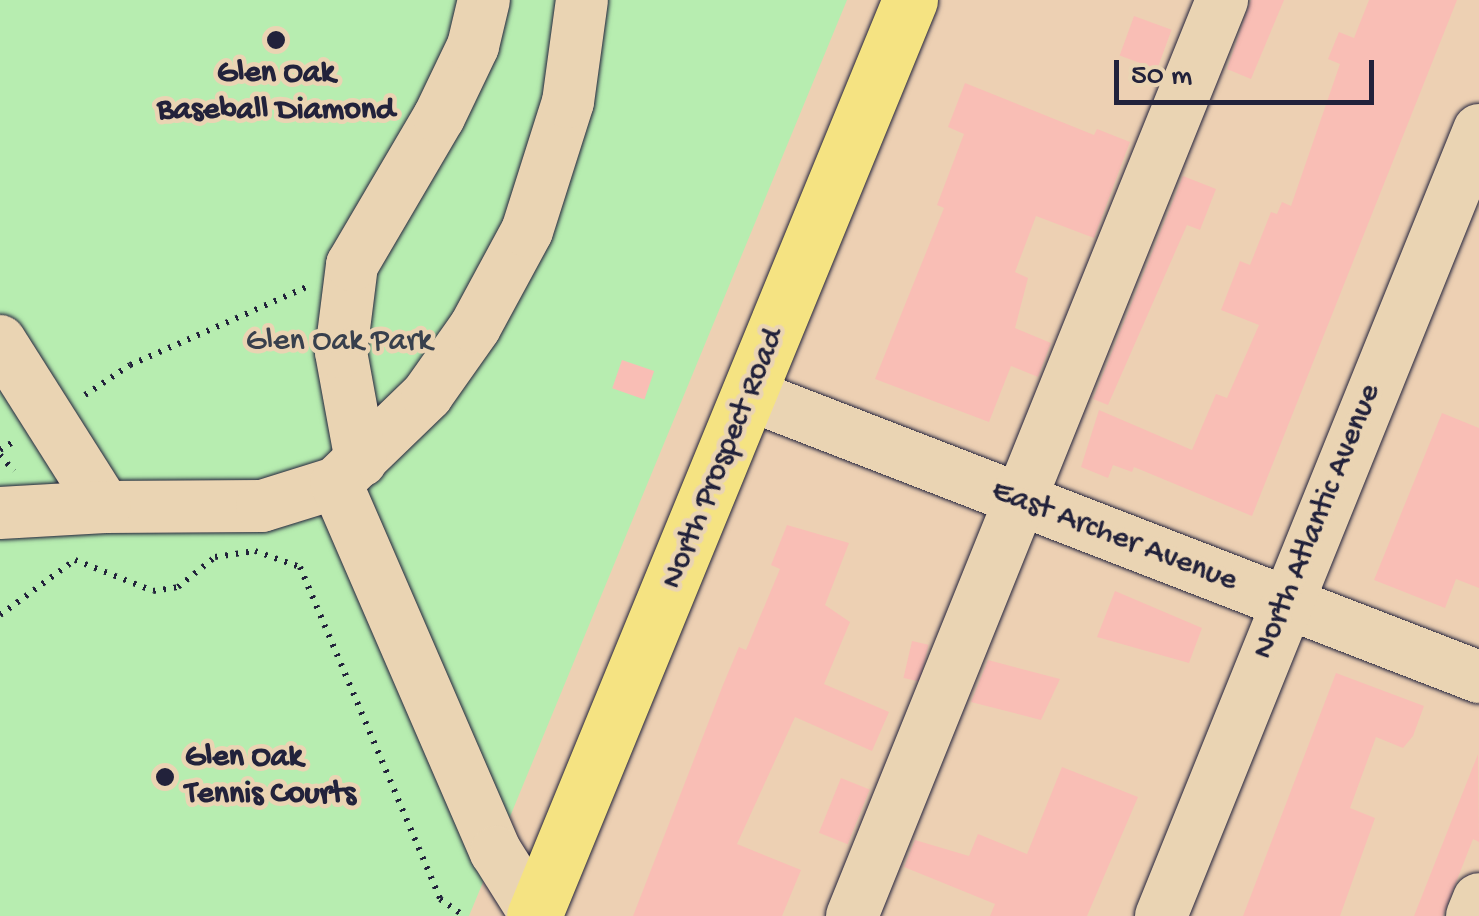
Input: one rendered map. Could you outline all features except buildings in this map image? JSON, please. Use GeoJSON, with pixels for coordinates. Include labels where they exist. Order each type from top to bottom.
{"type":"FeatureCollection","features":[{"type":"Feature","properties":{"kind":"main road","name":"North Prospect Road"},"geometry":{"type":"LineString","coordinates":[[534,915],[910,0]]}},
{"type":"Feature","properties":{"kind":"street"},"geometry":{"type":"LineString","coordinates":[[484,0],[473,46],[439,117],[352,264],[341,352],[349,472],[496,852],[534,915]]}},
{"type":"Feature","properties":{"kind":"street"},"geometry":{"type":"LineString","coordinates":[[0,513],[104,507],[262,506],[349,472],[427,396],[475,328],[527,231],[568,102],[582,0]]}},
{"type":"Feature","properties":{"kind":"street"},"geometry":{"type":"LineString","coordinates":[[852,916],[1222,0]]}},
{"type":"Feature","properties":{"kind":"street","name":"North Atlantic Avenue"},"geometry":{"type":"LineString","coordinates":[[1161,916],[1479,130]]}},
{"type":"Feature","properties":{"kind":"street"},"geometry":{"type":"LineString","coordinates":[[0,341],[104,507]]}},
{"type":"Feature","properties":{"kind":"street","name":"East Archer Avenue"},"geometry":{"type":"LineString","coordinates":[[750,394],[1479,677]]}},
{"type":"Feature","properties":{"kind":"street"},"geometry":{"type":"LineString","coordinates":[[1472,916],[1479,899]]}},
{"type":"Feature","properties":{"kind":"path"},"geometry":{"type":"LineString","coordinates":[[0,450],[130,365],[352,264]]}},
{"type":"Feature","properties":{"kind":"path"},"geometry":{"type":"LineString","coordinates":[[0,614],[75,560],[153,591],[178,587],[215,558],[228,555],[255,551],[300,567],[440,899],[464,916]]}},
{"type":"Feature","properties":{"kind":"green space","name":"Glen Oak Park"},"geometry":{"type":"Polygon","coordinates":[[[0,0],[847,0],[469,916],[0,916],[0,0]]]}},
{"type":"Feature","properties":{"kind":"place","name":"Glen Oak Baseball Diamond"},"geometry":{"type":"Point","coordinates":[276,40]}},
{"type":"Feature","properties":{"kind":"place","name":"Glen Oak Tennis Courts"},"geometry":{"type":"Point","coordinates":[165,777]}}]}
